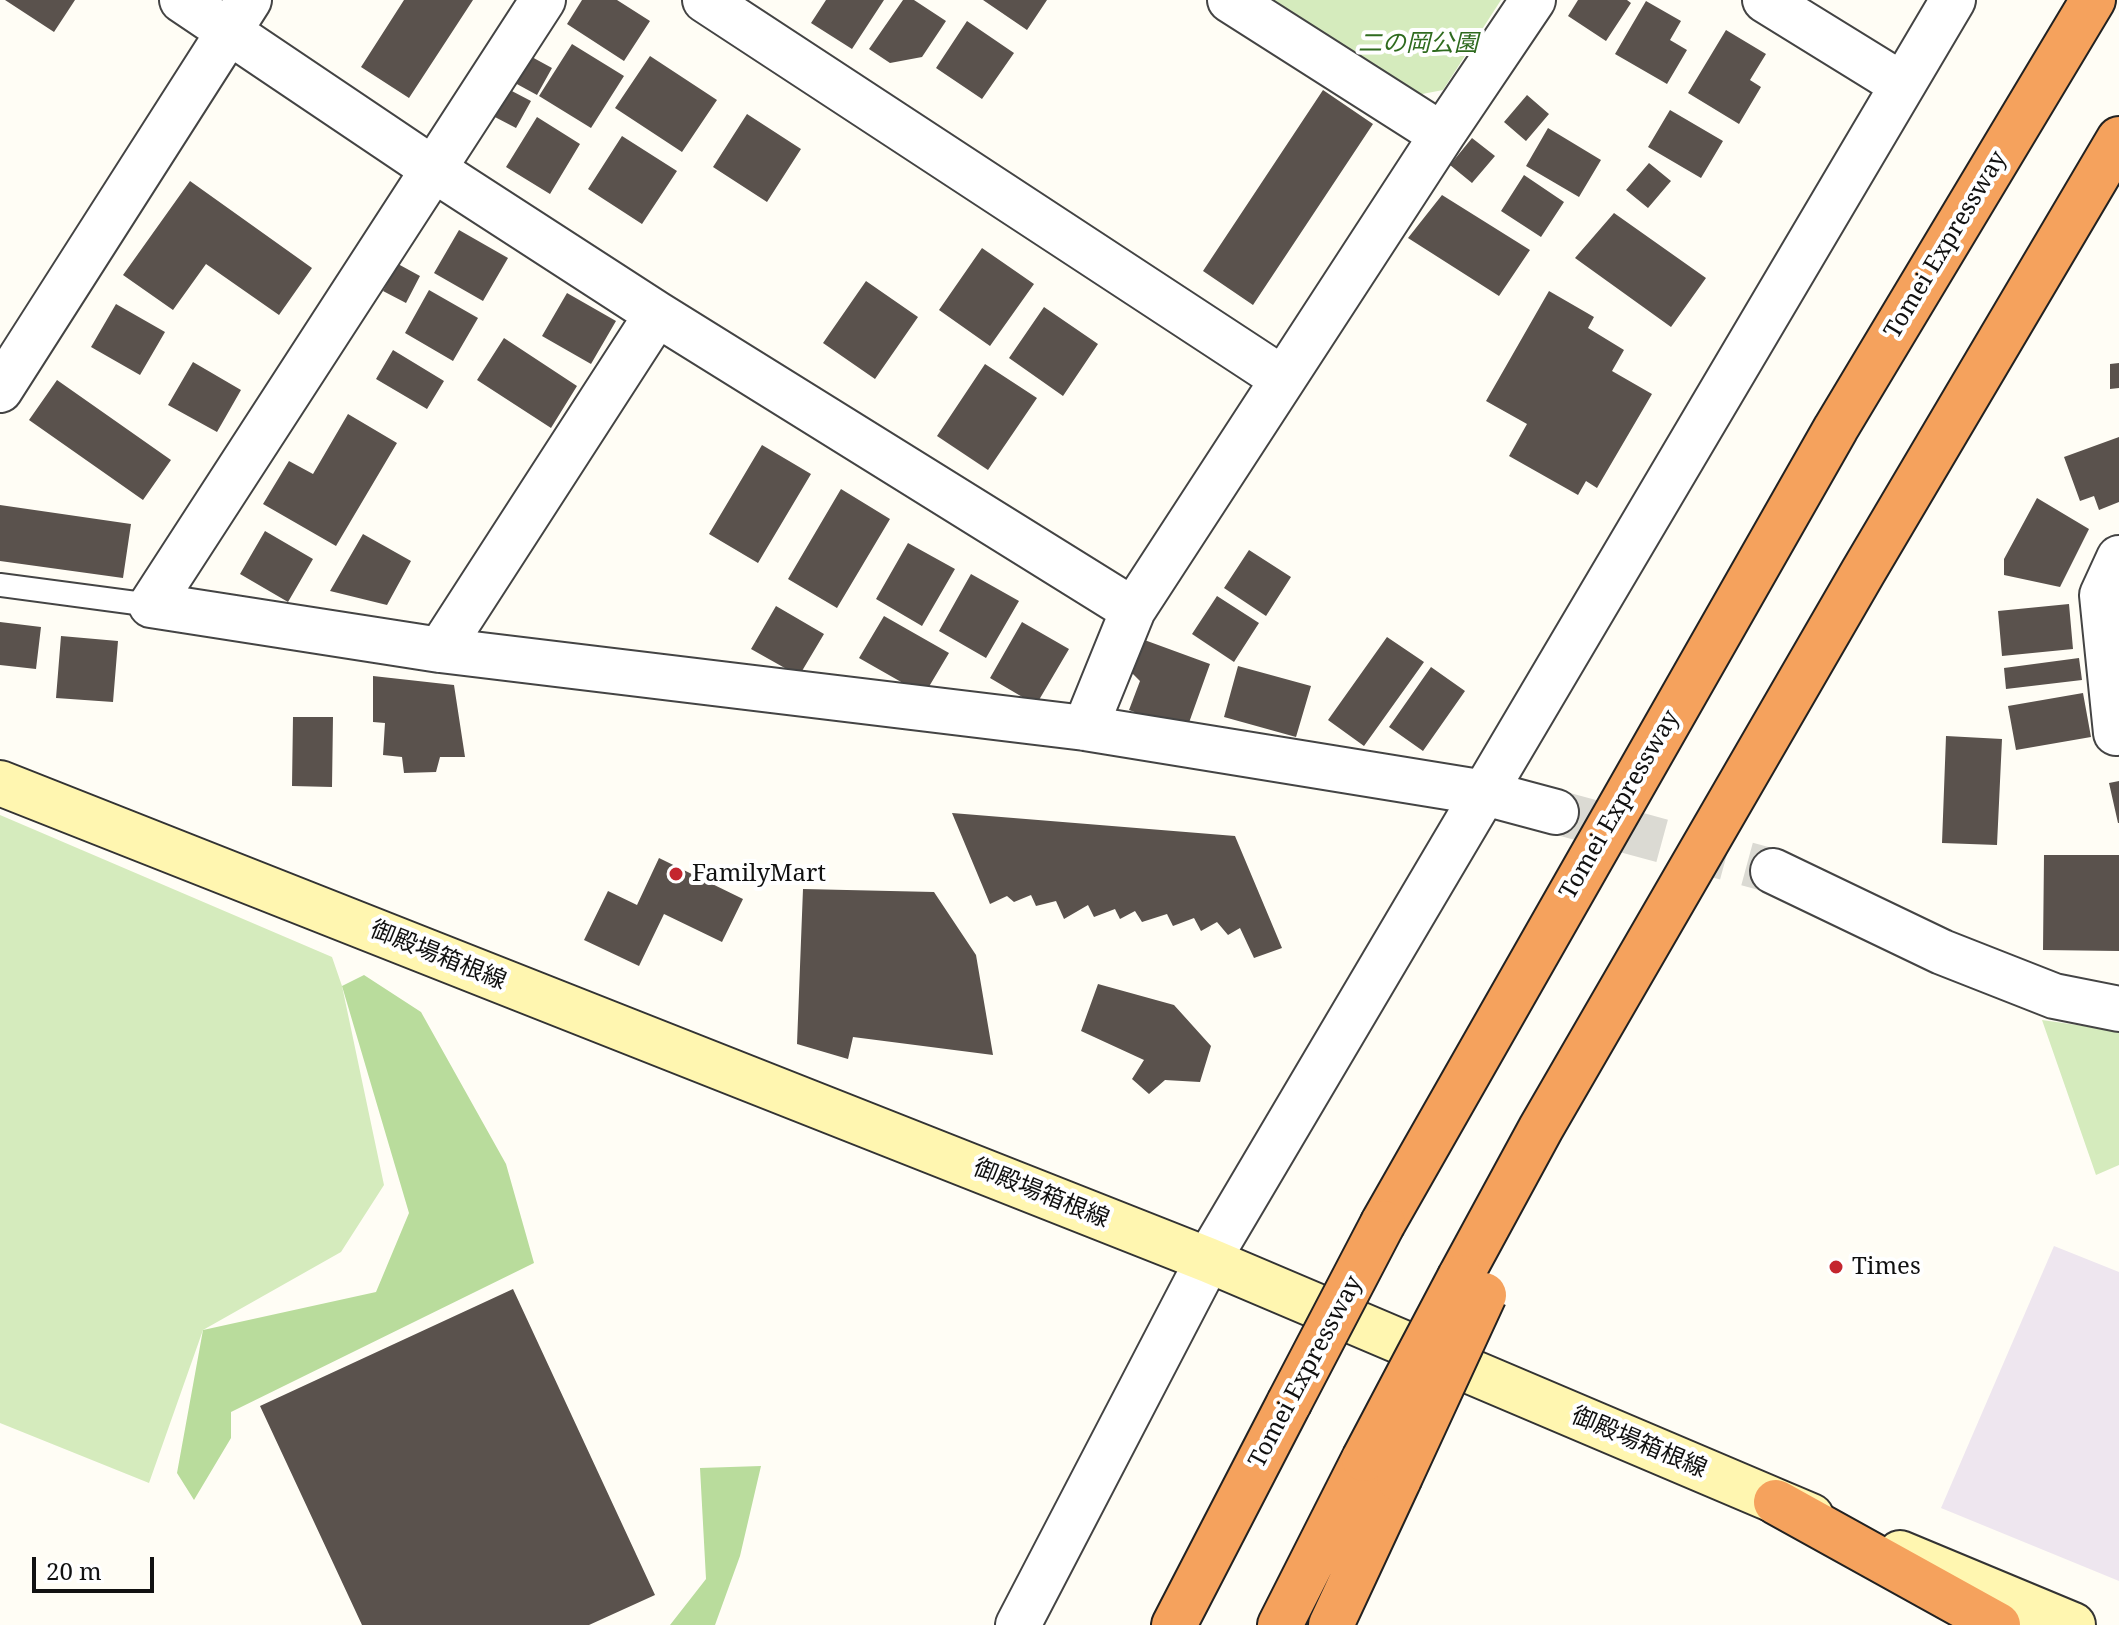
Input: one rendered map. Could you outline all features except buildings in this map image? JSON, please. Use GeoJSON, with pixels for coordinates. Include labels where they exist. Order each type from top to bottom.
{"type":"FeatureCollection","features":[{"type":"Feature","properties":{"kind":"highway","name":"Tomei Expressway"},"geometry":{"type":"LineString","coordinates":[[1174,1625],[1383,1223],[1828,442],[2093,0]]}},
{"type":"Feature","properties":{"kind":"highway"},"geometry":{"type":"LineString","coordinates":[[1280,1625],[1381,1469],[1472,1286],[1541,1128],[1863,572],[2119,139]]}},
{"type":"Feature","properties":{"kind":"highway"},"geometry":{"type":"LineString","coordinates":[[1331,1625],[1381,1469]]}},
{"type":"Feature","properties":{"kind":"highway"},"geometry":{"type":"LineString","coordinates":[[1776,1502],[1998,1625]]}},
{"type":"Feature","properties":{"kind":"main road","name":"御殿場箱根線"},"geometry":{"type":"LineString","coordinates":[[0,783],[1208,1260],[2073,1625]]}},
{"type":"Feature","properties":{"kind":"street"},"geometry":{"type":"LineString","coordinates":[[182,0],[239,15],[433,169],[657,314],[1133,610]]}},
{"type":"Feature","properties":{"kind":"street"},"geometry":{"type":"LineString","coordinates":[[543,0],[151,605],[440,650],[1085,728],[1485,793],[1556,812]]}},
{"type":"Feature","properties":{"kind":"street"},"geometry":{"type":"LineString","coordinates":[[705,0],[1283,379]]}},
{"type":"Feature","properties":{"kind":"street"},"geometry":{"type":"LineString","coordinates":[[1230,0],[1442,135]]}},
{"type":"Feature","properties":{"kind":"street"},"geometry":{"type":"LineString","coordinates":[[1085,728],[1133,610],[1533,0]]}},
{"type":"Feature","properties":{"kind":"street"},"geometry":{"type":"LineString","coordinates":[[1765,0],[1901,84]]}},
{"type":"Feature","properties":{"kind":"street"},"geometry":{"type":"LineString","coordinates":[[1018,1625],[1208,1260],[1953,0]]}},
{"type":"Feature","properties":{"kind":"street"},"geometry":{"type":"LineString","coordinates":[[0,390],[239,15]]}},
{"type":"Feature","properties":{"kind":"street"},"geometry":{"type":"LineString","coordinates":[[440,650],[657,314]]}},
{"type":"Feature","properties":{"kind":"street"},"geometry":{"type":"LineString","coordinates":[[2119,558],[2102,595],[2116,733],[2119,732]]}},
{"type":"Feature","properties":{"kind":"street"},"geometry":{"type":"LineString","coordinates":[[1773,871],[1956,958],[2054,996],[2119,1009]]}},
{"type":"Feature","properties":{"kind":"lane"},"geometry":{"type":"LineString","coordinates":[[0,585],[151,605]]}},
{"type":"Feature","properties":{"kind":"shaded area"},"geometry":{"type":"Polygon","coordinates":[[[2054,1246],[2119,1272],[2119,1581],[1941,1508],[2054,1246]]]}},
{"type":"Feature","properties":{"kind":"green space","name":"二の岡公園"},"geometry":{"type":"Polygon","coordinates":[[[1270,0],[1501,0],[1443,90],[1417,95],[1270,0]]]}},
{"type":"Feature","properties":{"kind":"green space"},"geometry":{"type":"Polygon","coordinates":[[[0,815],[332,957],[342,986],[384,1185],[341,1252],[203,1330],[149,1483],[0,1423],[0,815]]]}},
{"type":"Feature","properties":{"kind":"green space"},"geometry":{"type":"Polygon","coordinates":[[[364,975],[421,1012],[506,1164],[534,1263],[231,1412],[231,1438],[194,1500],[177,1473],[203,1330],[376,1292],[409,1213],[342,986],[364,975]]]}},
{"type":"Feature","properties":{"kind":"green space"},"geometry":{"type":"Polygon","coordinates":[[[2042,1020],[2119,1031],[2119,1165],[2096,1175],[2042,1020]]]}},
{"type":"Feature","properties":{"kind":"green space"},"geometry":{"type":"Polygon","coordinates":[[[761,1466],[740,1556],[715,1625],[670,1625],[706,1579],[700,1468],[761,1466]]]}},
{"type":"Feature","properties":{"kind":"tunnel"},"geometry":{"type":"LineString","coordinates":[[1556,812],[1773,871]]}},
{"type":"Feature","properties":{"kind":"place","name":"FamilyMart"},"geometry":{"type":"Point","coordinates":[676,874]}},
{"type":"Feature","properties":{"kind":"place","name":"Times"},"geometry":{"type":"Point","coordinates":[1836,1267]}}]}
